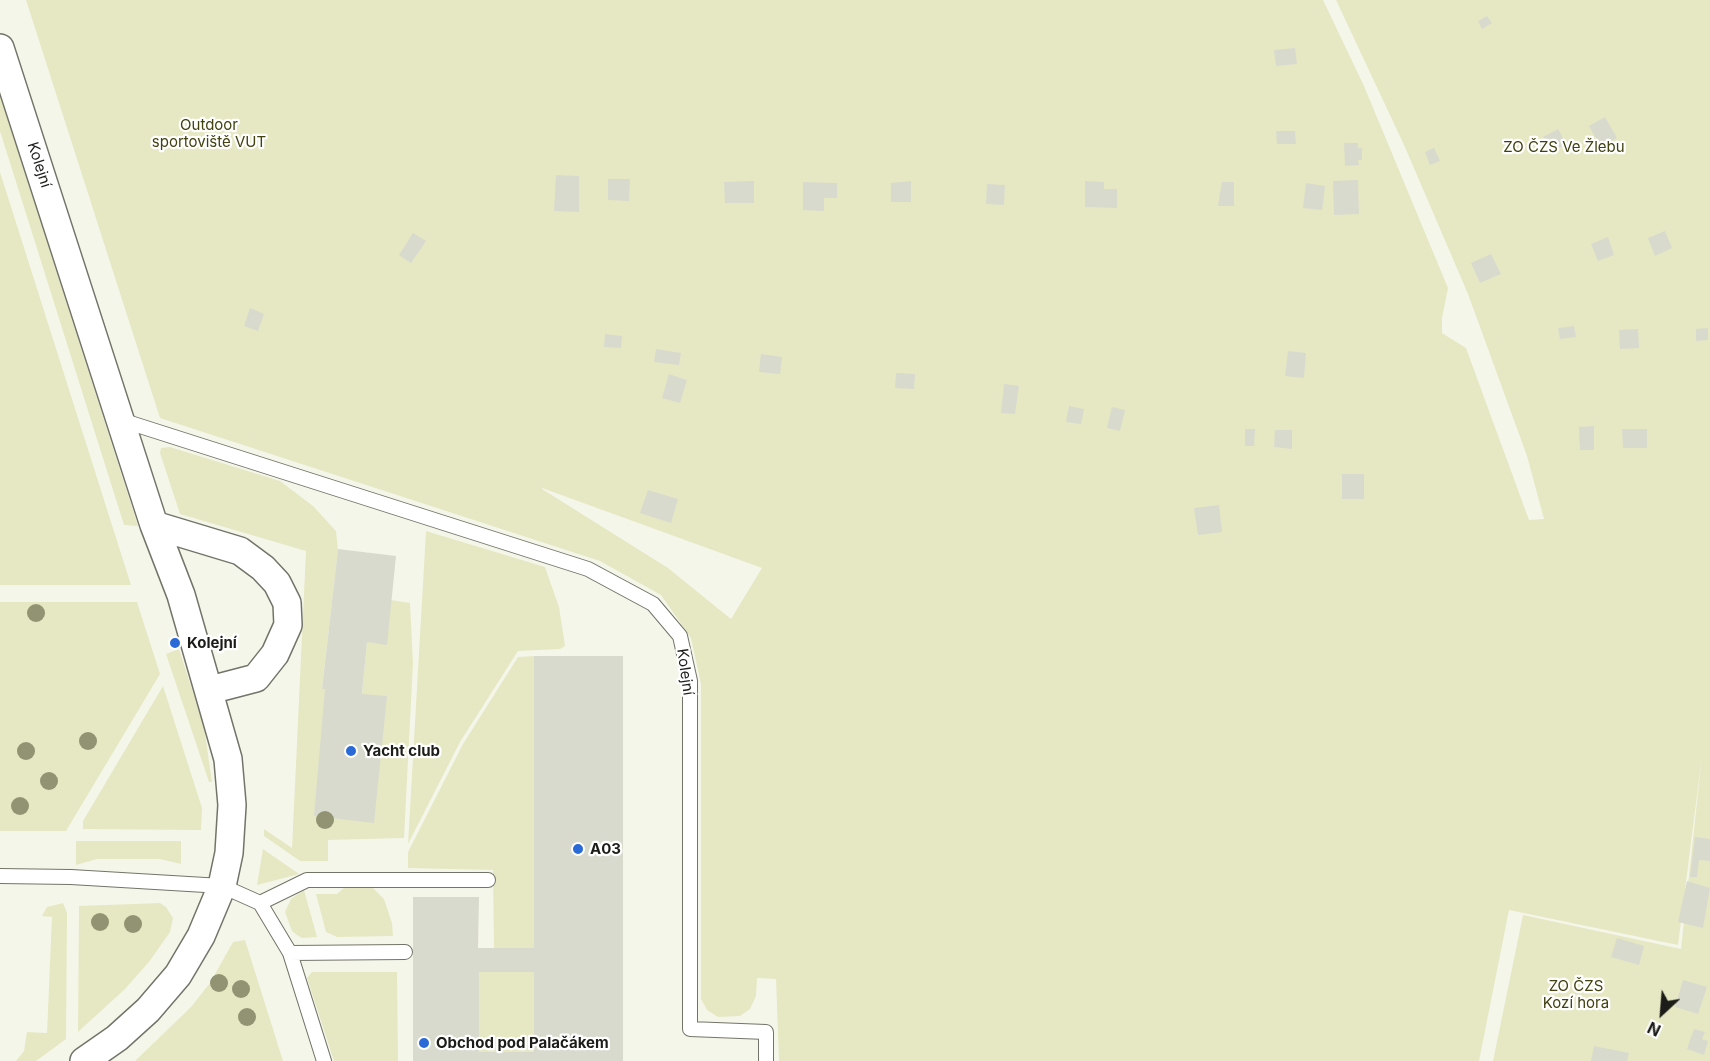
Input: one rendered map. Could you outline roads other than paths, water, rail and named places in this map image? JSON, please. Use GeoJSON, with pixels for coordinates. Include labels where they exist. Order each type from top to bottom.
{"type":"FeatureCollection","features":[{"type":"Feature","properties":{"kind":"street","name":"Kolejní"},"geometry":{"type":"LineString","coordinates":[[0,48],[154,525],[181,596],[210,690],[228,759],[232,805],[229,853],[222,886],[201,936],[178,975],[148,1010],[117,1038],[84,1061]]}},
{"type":"Feature","properties":{"kind":"street"},"geometry":{"type":"LineString","coordinates":[[154,525],[240,551],[270,576],[287,603],[288,625],[275,654],[256,678],[210,690]]}},
{"type":"Feature","properties":{"kind":"lane","name":"Kolejní"},"geometry":{"type":"LineString","coordinates":[[121,420],[588,569],[653,604],[680,636],[690,681],[690,1029],[766,1032],[766,1061]]}},
{"type":"Feature","properties":{"kind":"lane"},"geometry":{"type":"LineString","coordinates":[[0,876],[71,877],[222,886],[260,903],[290,953],[324,1061]]}},
{"type":"Feature","properties":{"kind":"lane"},"geometry":{"type":"LineString","coordinates":[[260,903],[307,880],[488,880]]}},
{"type":"Feature","properties":{"kind":"lane"},"geometry":{"type":"LineString","coordinates":[[290,953],[405,952]]}},
{"type":"Feature","properties":{"kind":"place","name":"Kolejní"},"geometry":{"type":"Point","coordinates":[175,643]}},
{"type":"Feature","properties":{"kind":"place","name":"Yacht club"},"geometry":{"type":"Point","coordinates":[351,751]}},
{"type":"Feature","properties":{"kind":"place","name":"A03"},"geometry":{"type":"Point","coordinates":[578,849]}},
{"type":"Feature","properties":{"kind":"place","name":"Obchod pod Palačákem"},"geometry":{"type":"Point","coordinates":[424,1043]}},
{"type":"Feature","properties":{"kind":"park label","name":"Outdoor sportoviště VUT"},"geometry":{"type":"Point","coordinates":[209,134]}},
{"type":"Feature","properties":{"kind":"park label","name":"ZO ČZS Ve Žlebu"},"geometry":{"type":"Point","coordinates":[1564,147]}},
{"type":"Feature","properties":{"kind":"park label","name":"ZO ČZS Kozí hora"},"geometry":{"type":"Point","coordinates":[1576,994]}}]}
